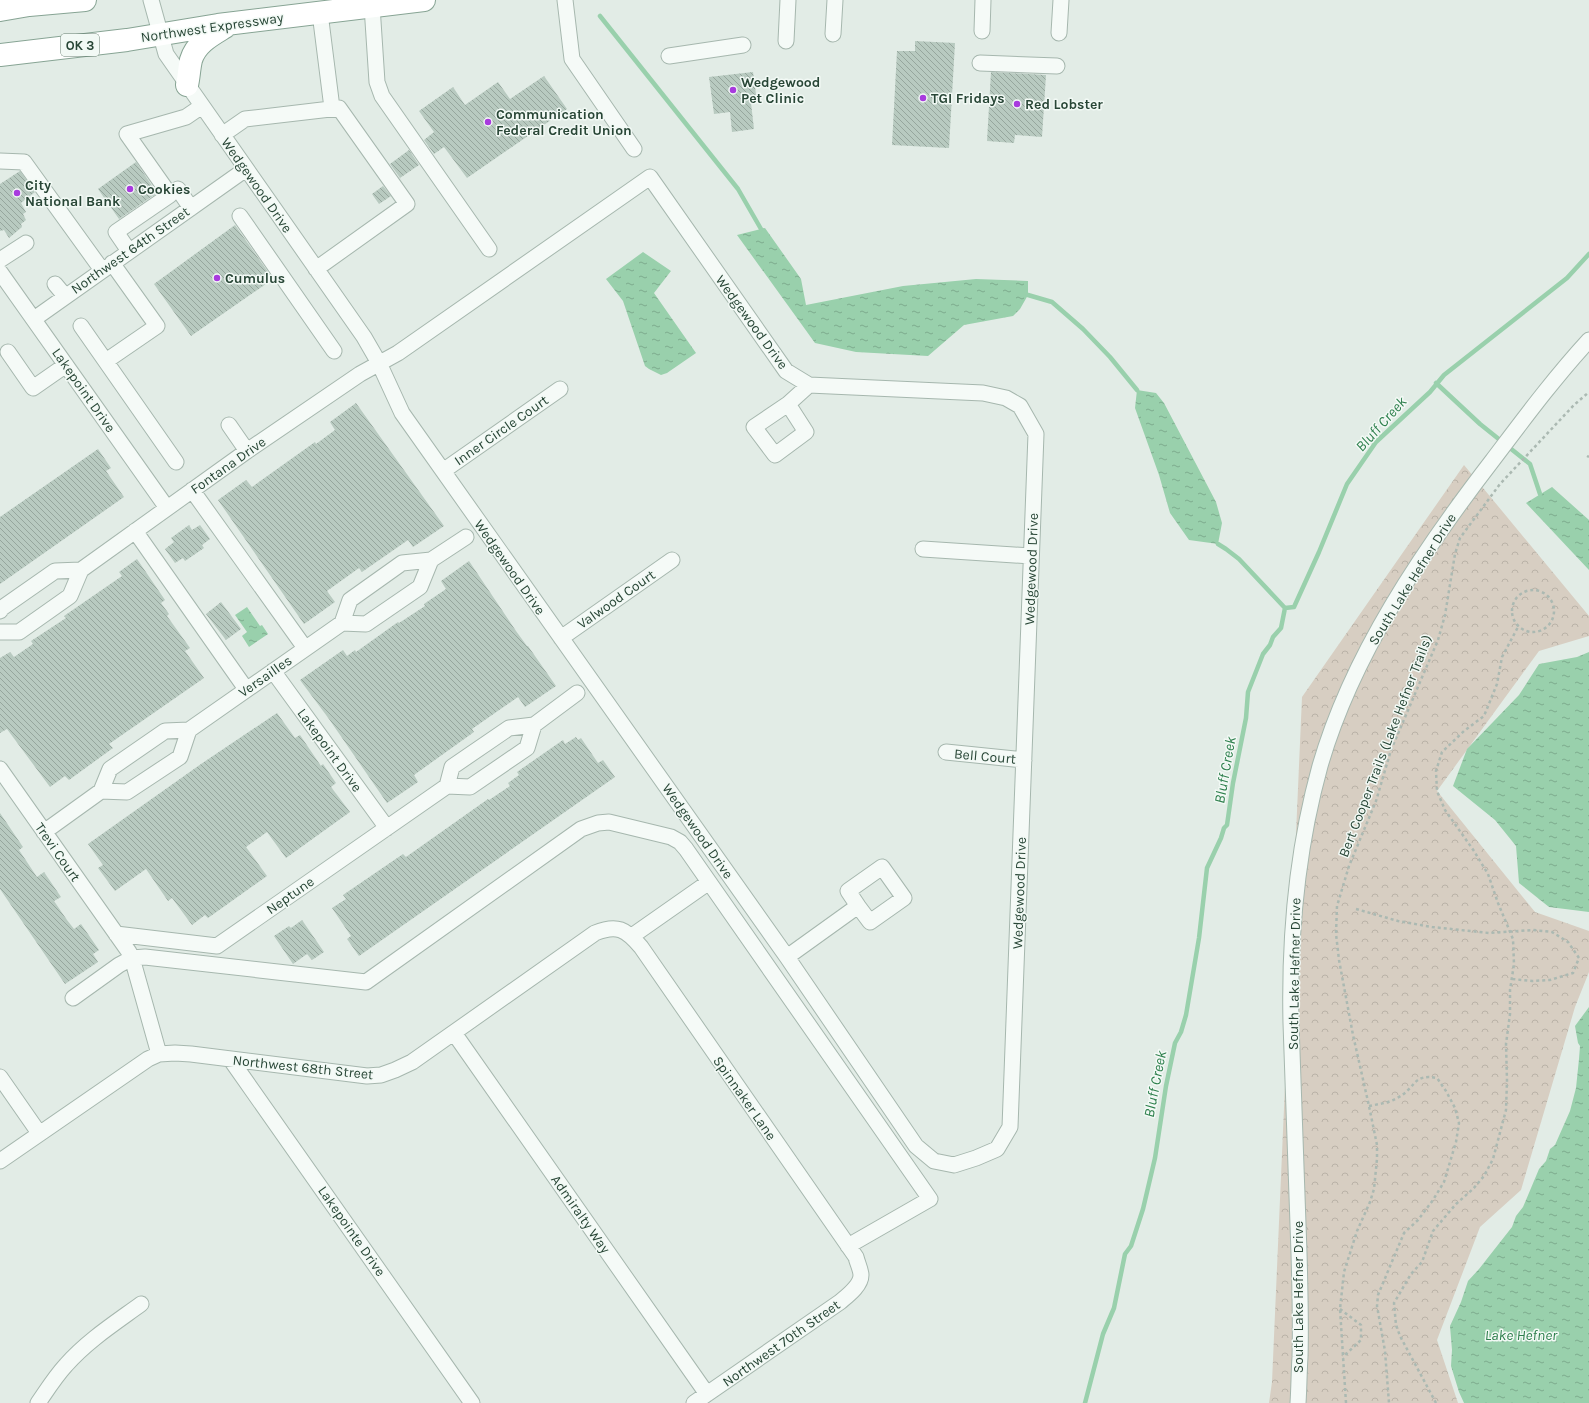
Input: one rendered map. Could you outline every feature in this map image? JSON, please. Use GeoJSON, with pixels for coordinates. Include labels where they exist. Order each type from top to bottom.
{"type":"FeatureCollection","features":[{"type":"Feature","properties":{"kind":"highway"},"geometry":{"type":"LineString","coordinates":[[0,10],[29,5],[86,0]]}},
{"type":"Feature","properties":{"kind":"highway","name":"Northwest Expressway"},"geometry":{"type":"LineString","coordinates":[[0,55],[424,0]]}},
{"type":"Feature","properties":{"kind":"highway"},"geometry":{"type":"LineString","coordinates":[[188,85],[192,57],[197,48],[205,40],[230,24]]}},
{"type":"Feature","properties":{"kind":"street","name":"Wedgewood Drive"},"geometry":{"type":"LineString","coordinates":[[151,0],[166,54],[364,337],[379,363],[402,413],[787,957],[916,1146],[934,1160],[954,1165],[997,1149],[1010,1127],[1036,434],[1020,406],[1006,398],[983,393],[809,384],[786,371],[650,177],[398,353],[379,363]]}},
{"type":"Feature","properties":{"kind":"street"},"geometry":{"type":"LineString","coordinates":[[565,0],[572,59],[634,148]]}},
{"type":"Feature","properties":{"kind":"street"},"geometry":{"type":"LineString","coordinates":[[786,41],[788,0]]}},
{"type":"Feature","properties":{"kind":"street"},"geometry":{"type":"LineString","coordinates":[[833,34],[835,0]]}},
{"type":"Feature","properties":{"kind":"street"},"geometry":{"type":"LineString","coordinates":[[982,31],[983,0]]}},
{"type":"Feature","properties":{"kind":"street"},"geometry":{"type":"LineString","coordinates":[[1059,33],[1061,0]]}},
{"type":"Feature","properties":{"kind":"street"},"geometry":{"type":"LineString","coordinates":[[372,6],[377,82],[382,96],[489,250]]}},
{"type":"Feature","properties":{"kind":"street"},"geometry":{"type":"LineString","coordinates":[[320,13],[332,108]]}},
{"type":"Feature","properties":{"kind":"street"},"geometry":{"type":"LineString","coordinates":[[670,56],[743,45]]}},
{"type":"Feature","properties":{"kind":"street"},"geometry":{"type":"LineString","coordinates":[[980,62],[1058,66]]}},
{"type":"Feature","properties":{"kind":"street"},"geometry":{"type":"LineString","coordinates":[[129,251],[116,232],[170,195],[127,134],[186,117],[202,106]]}},
{"type":"Feature","properties":{"kind":"street"},"geometry":{"type":"LineString","coordinates":[[222,134],[245,119],[339,108],[407,204],[316,269]]}},
{"type":"Feature","properties":{"kind":"street"},"geometry":{"type":"LineString","coordinates":[[0,161],[24,162],[107,267],[157,326],[106,362]]}},
{"type":"Feature","properties":{"kind":"street","name":"Northwest 64th Street"},"geometry":{"type":"LineString","coordinates":[[34,319],[246,169]]}},
{"type":"Feature","properties":{"kind":"street"},"geometry":{"type":"LineString","coordinates":[[178,189],[191,208]]}},
{"type":"Feature","properties":{"kind":"street"},"geometry":{"type":"LineString","coordinates":[[240,216],[334,351]]}},
{"type":"Feature","properties":{"kind":"street"},"geometry":{"type":"LineString","coordinates":[[0,260],[26,243]]}},
{"type":"Feature","properties":{"kind":"street","name":"Lakepoint Drive"},"geometry":{"type":"LineString","coordinates":[[0,272],[66,365],[86,404],[167,508]]}},
{"type":"Feature","properties":{"kind":"street"},"geometry":{"type":"LineString","coordinates":[[56,284],[65,296]]}},
{"type":"Feature","properties":{"kind":"street"},"geometry":{"type":"LineString","coordinates":[[81,326],[176,462]]}},
{"type":"Feature","properties":{"kind":"street","name":"South Lake Hefner Drive"},"geometry":{"type":"LineString","coordinates":[[1298,1403],[1301,1314],[1291,1020],[1292,941],[1295,898],[1310,803],[1321,763],[1343,704],[1375,634],[1407,581],[1470,489],[1542,395],[1589,340]]}},
{"type":"Feature","properties":{"kind":"street"},"geometry":{"type":"LineString","coordinates":[[8,352],[34,388],[66,365]]}},
{"type":"Feature","properties":{"kind":"street","name":"Fontana Drive"},"geometry":{"type":"LineString","coordinates":[[81,570],[247,451],[360,374],[379,363]]}},
{"type":"Feature","properties":{"kind":"street"},"geometry":{"type":"LineString","coordinates":[[788,404],[809,384]]}},
{"type":"Feature","properties":{"kind":"street","name":"Inner Circle Court"},"geometry":{"type":"LineString","coordinates":[[443,471],[560,389]]}},
{"type":"Feature","properties":{"kind":"street"},"geometry":{"type":"LineString","coordinates":[[229,424],[247,451]]}},
{"type":"Feature","properties":{"kind":"street"},"geometry":{"type":"LineString","coordinates":[[192,490],[305,648]]}},
{"type":"Feature","properties":{"kind":"street"},"geometry":{"type":"LineString","coordinates":[[135,531],[246,689]]}},
{"type":"Feature","properties":{"kind":"street"},"geometry":{"type":"LineString","coordinates":[[431,560],[420,587],[366,624],[342,623],[350,600],[402,563],[431,560],[466,537]]}},
{"type":"Feature","properties":{"kind":"street"},"geometry":{"type":"LineString","coordinates":[[923,549],[1031,556]]}},
{"type":"Feature","properties":{"kind":"street","name":"Valwood Court"},"geometry":{"type":"LineString","coordinates":[[561,638],[672,560]]}},
{"type":"Feature","properties":{"kind":"street"},"geometry":{"type":"LineString","coordinates":[[0,611],[2,608],[55,571],[81,570],[70,596],[19,632],[0,632]]}},
{"type":"Feature","properties":{"kind":"street","name":"Versailles"},"geometry":{"type":"LineString","coordinates":[[189,730],[342,623]]}},
{"type":"Feature","properties":{"kind":"street","name":"Lakepoint Drive"},"geometry":{"type":"LineString","coordinates":[[273,671],[386,828]]}},
{"type":"Feature","properties":{"kind":"street"},"geometry":{"type":"LineString","coordinates":[[534,725],[526,748],[508,761],[470,787],[447,786],[452,767],[509,728],[534,725],[577,693]]}},
{"type":"Feature","properties":{"kind":"street"},"geometry":{"type":"LineString","coordinates":[[44,832],[101,791],[110,769],[165,731],[189,730],[180,757],[128,792],[101,791]]}},
{"type":"Feature","properties":{"kind":"street","name":"Bell Court"},"geometry":{"type":"LineString","coordinates":[[946,752],[1024,760]]}},
{"type":"Feature","properties":{"kind":"street","name":"Trevi Court"},"geometry":{"type":"LineString","coordinates":[[0,769],[132,958],[159,1054]]}},
{"type":"Feature","properties":{"kind":"street","name":"Neptune"},"geometry":{"type":"LineString","coordinates":[[116,934],[217,946],[447,786]]}},
{"type":"Feature","properties":{"kind":"street"},"geometry":{"type":"LineString","coordinates":[[73,998],[119,965],[132,958],[145,957],[366,982],[581,829],[609,822],[670,837],[680,842],[686,849],[930,1199],[848,1246]]}},
{"type":"Feature","properties":{"kind":"street"},"geometry":{"type":"LineString","coordinates":[[632,936],[709,882]]}},
{"type":"Feature","properties":{"kind":"street"},"geometry":{"type":"LineString","coordinates":[[787,957],[858,906]]}},
{"type":"Feature","properties":{"kind":"street","name":"Spinnaker Lane"},"geometry":{"type":"LineString","coordinates":[[618,928],[632,936],[856,1257],[861,1276]]}},
{"type":"Feature","properties":{"kind":"street","name":"Northwest 68th Street"},"geometry":{"type":"LineString","coordinates":[[0,1160],[148,1059],[159,1054],[175,1053],[367,1076],[380,1075],[395,1070],[412,1062],[595,933],[606,929],[618,928]]}},
{"type":"Feature","properties":{"kind":"street","name":"Admiralty Way"},"geometry":{"type":"LineString","coordinates":[[454,1033],[707,1394]]}},
{"type":"Feature","properties":{"kind":"street","name":"Lakepointe Drive"},"geometry":{"type":"LineString","coordinates":[[231,1060],[472,1403]]}},
{"type":"Feature","properties":{"kind":"street"},"geometry":{"type":"LineString","coordinates":[[0,1077],[39,1133]]}},
{"type":"Feature","properties":{"kind":"street","name":"Northwest 70th Street"},"geometry":{"type":"LineString","coordinates":[[694,1403],[850,1294],[857,1286],[861,1276]]}},
{"type":"Feature","properties":{"kind":"street"},"geometry":{"type":"LineString","coordinates":[[38,1403],[66,1364],[93,1340],[141,1304]]}},
{"type":"Feature","properties":{"kind":"path","name":"Bert Cooper Trails (Lake Hefner Trails)"},"geometry":{"type":"LineString","coordinates":[[1346,1403],[1340,1309],[1344,1272],[1357,1231],[1370,1202],[1377,1174],[1377,1145],[1353,1035],[1339,960],[1336,934],[1338,906],[1349,866],[1376,801],[1391,750],[1438,640],[1445,615],[1455,554],[1460,538],[1500,484],[1546,434],[1589,392]]}},
{"type":"Feature","properties":{"kind":"path"},"geometry":{"type":"LineString","coordinates":[[1537,590],[1549,597],[1554,610],[1550,624],[1538,632],[1524,631],[1518,627],[1514,621],[1511,607],[1513,601],[1518,595],[1524,591],[1537,590]]}},
{"type":"Feature","properties":{"kind":"path"},"geometry":{"type":"LineString","coordinates":[[1436,1403],[1400,1336],[1396,1325],[1394,1303],[1411,1274],[1422,1262],[1433,1231],[1456,1204],[1473,1189],[1484,1176],[1493,1159],[1506,1110],[1508,1081],[1506,1044],[1510,1014],[1510,990],[1514,964],[1513,939],[1488,874],[1474,851],[1445,810],[1437,791],[1436,771],[1442,752],[1464,731],[1484,716],[1497,684],[1502,657],[1518,627]]}},
{"type":"Feature","properties":{"kind":"path"},"geometry":{"type":"LineString","coordinates":[[1356,908],[1398,921],[1432,927],[1489,933],[1533,930],[1552,932],[1568,942],[1579,958],[1572,973],[1550,980],[1532,981],[1512,979]]}},
{"type":"Feature","properties":{"kind":"path"},"geometry":{"type":"LineString","coordinates":[[1369,1106],[1398,1098],[1408,1090],[1417,1079],[1427,1076],[1437,1078],[1446,1091],[1455,1108],[1459,1123],[1456,1142],[1444,1182],[1434,1200],[1418,1220],[1404,1233],[1378,1295],[1377,1306],[1386,1351],[1389,1403]]}},
{"type":"Feature","properties":{"kind":"path"},"geometry":{"type":"LineString","coordinates":[[1340,1309],[1361,1325],[1361,1340],[1343,1357]]}},
{"type":"Feature","properties":{"kind":"green space"},"geometry":{"type":"Polygon","coordinates":[[[1464,465],[1589,616],[1589,636],[1539,651],[1437,791],[1535,912],[1589,931],[1589,972],[1575,1007],[1521,1190],[1480,1227],[1437,1340],[1458,1403],[1269,1403],[1272,1382],[1302,697],[1464,465]]]}},
{"type":"Feature","properties":{"kind":"water"},"geometry":{"type":"Polygon","coordinates":[[[765,228],[801,279],[806,305],[903,286],[976,279],[1028,281],[1028,295],[1020,309],[1013,316],[964,325],[928,356],[856,352],[815,343],[737,235],[765,228]]]}},
{"type":"Feature","properties":{"kind":"water"},"geometry":{"type":"Polygon","coordinates":[[[643,252],[671,271],[654,293],[696,353],[667,373],[661,375],[645,366],[623,301],[606,279],[643,252]]]}},
{"type":"Feature","properties":{"kind":"water"},"geometry":{"type":"Polygon","coordinates":[[[1137,390],[1156,393],[1164,403],[1216,502],[1222,523],[1218,544],[1189,540],[1170,513],[1159,475],[1135,408],[1137,390]]]}},
{"type":"Feature","properties":{"kind":"water"},"geometry":{"type":"Polygon","coordinates":[[[1552,487],[1589,520],[1589,570],[1526,503],[1552,487]]]}},
{"type":"Feature","properties":{"kind":"water"},"geometry":{"type":"Polygon","coordinates":[[[247,607],[260,626],[262,625],[268,634],[249,647],[242,636],[247,632],[235,615],[247,607]]]}},
{"type":"Feature","properties":{"kind":"water"},"geometry":{"type":"Polygon","coordinates":[[[1589,652],[1589,912],[1549,907],[1519,883],[1516,846],[1495,820],[1453,786],[1467,749],[1519,695],[1539,664],[1577,657],[1589,652]]]}},
{"type":"Feature","properties":{"kind":"water","name":"Lake Hefner"},"geometry":{"type":"Polygon","coordinates":[[[1589,1007],[1589,1403],[1464,1403],[1451,1366],[1452,1350],[1450,1326],[1461,1302],[1468,1281],[1512,1227],[1516,1216],[1523,1207],[1539,1169],[1546,1161],[1550,1149],[1555,1145],[1570,1111],[1576,1088],[1580,1046],[1578,1043],[1575,1026],[1589,1007]]]}},
{"type":"Feature","properties":{"kind":"building","name":"TGI Fridays"},"geometry":{"type":"Polygon","coordinates":[[[915,41],[955,43],[949,148],[892,145],[897,51],[915,51],[915,41]]]}},
{"type":"Feature","properties":{"kind":"building","name":"Wedgewood Pet Clinic"},"geometry":{"type":"Polygon","coordinates":[[[753,72],[757,102],[751,103],[754,129],[732,132],[730,112],[714,114],[709,77],[753,72]]]}},
{"type":"Feature","properties":{"kind":"building","name":"Red Lobster"},"geometry":{"type":"Polygon","coordinates":[[[991,72],[1046,75],[1042,137],[1015,135],[1014,143],[987,141],[991,72]]]}},
{"type":"Feature","properties":{"kind":"building","name":"Communication Federal Credit Union"},"geometry":{"type":"Polygon","coordinates":[[[544,76],[567,109],[467,178],[444,147],[434,154],[424,140],[434,132],[419,111],[453,87],[465,105],[498,82],[510,99],[544,76]]]}},
{"type":"Feature","properties":{"kind":"building"},"geometry":{"type":"Polygon","coordinates":[[[409,150],[419,165],[400,178],[390,164],[409,150]]]}},
{"type":"Feature","properties":{"kind":"building","name":"Cookies"},"geometry":{"type":"Polygon","coordinates":[[[136,162],[157,193],[119,219],[98,189],[136,162]]]}},
{"type":"Feature","properties":{"kind":"building","name":"City National Bank"},"geometry":{"type":"Polygon","coordinates":[[[20,171],[35,192],[21,203],[26,212],[23,214],[26,220],[21,224],[22,227],[9,238],[4,230],[0,231],[0,184],[20,171]]]}},
{"type":"Feature","properties":{"kind":"building"},"geometry":{"type":"Polygon","coordinates":[[[383,186],[391,196],[379,204],[372,194],[383,186]]]}},
{"type":"Feature","properties":{"kind":"building","name":"Cumulus"},"geometry":{"type":"Polygon","coordinates":[[[235,225],[273,279],[191,336],[154,284],[235,225]]]}},
{"type":"Feature","properties":{"kind":"building"},"geometry":{"type":"Polygon","coordinates":[[[356,403],[444,526],[413,547],[408,540],[362,572],[359,568],[327,591],[335,602],[304,624],[218,500],[246,480],[252,487],[315,442],[316,444],[335,430],[330,422],[356,403]]]}},
{"type":"Feature","properties":{"kind":"building"},"geometry":{"type":"Polygon","coordinates":[[[98,449],[111,468],[106,471],[124,497],[0,584],[0,517],[98,449]]]}},
{"type":"Feature","properties":{"kind":"building"},"geometry":{"type":"Polygon","coordinates":[[[189,525],[192,530],[200,525],[210,539],[202,545],[204,548],[185,561],[183,558],[175,563],[165,549],[174,542],[171,538],[189,525]]]}},
{"type":"Feature","properties":{"kind":"building"},"geometry":{"type":"Polygon","coordinates":[[[137,559],[165,600],[161,603],[169,614],[167,616],[190,648],[185,651],[204,678],[109,744],[113,748],[69,780],[65,776],[50,787],[7,729],[0,733],[0,658],[10,652],[14,657],[33,644],[31,641],[66,618],[64,616],[122,576],[119,572],[137,559]]]}},
{"type":"Feature","properties":{"kind":"building"},"geometry":{"type":"Polygon","coordinates":[[[469,561],[516,631],[556,686],[525,707],[518,697],[472,729],[474,732],[414,775],[418,782],[387,803],[300,680],[343,650],[347,656],[355,650],[356,652],[398,622],[399,623],[425,606],[424,604],[446,589],[441,581],[469,561]]]}},
{"type":"Feature","properties":{"kind":"building"},"geometry":{"type":"Polygon","coordinates":[[[221,602],[241,629],[226,640],[206,614],[221,602]]]}},
{"type":"Feature","properties":{"kind":"building"},"geometry":{"type":"Polygon","coordinates":[[[277,713],[295,738],[300,735],[321,766],[323,764],[336,783],[331,787],[350,812],[286,858],[267,832],[246,847],[267,876],[208,918],[205,915],[192,925],[172,898],[168,901],[146,869],[115,891],[98,868],[103,865],[88,844],[201,764],[277,713]]]}},
{"type":"Feature","properties":{"kind":"building"},"geometry":{"type":"Polygon","coordinates":[[[576,737],[578,740],[581,738],[598,763],[603,760],[615,777],[359,956],[347,939],[351,936],[332,908],[346,899],[343,895],[403,854],[406,857],[488,799],[489,800],[510,786],[508,783],[519,775],[517,772],[563,740],[565,744],[576,737]]]}},
{"type":"Feature","properties":{"kind":"building"},"geometry":{"type":"Polygon","coordinates":[[[0,813],[23,847],[19,850],[37,877],[44,872],[61,897],[54,901],[67,920],[74,929],[81,924],[99,950],[93,954],[98,962],[65,984],[0,889],[0,813]]]}},
{"type":"Feature","properties":{"kind":"building"},"geometry":{"type":"Polygon","coordinates":[[[302,920],[324,952],[312,960],[307,954],[293,964],[274,936],[289,926],[291,928],[302,920]]]}},
{"type":"Feature","properties":{"kind":"waterway"},"geometry":{"type":"LineString","coordinates":[[600,16],[738,189],[761,229]]}},
{"type":"Feature","properties":{"kind":"waterway","name":"Bluff Creek"},"geometry":{"type":"LineString","coordinates":[[1085,1403],[1103,1334],[1114,1308],[1125,1254],[1131,1246],[1143,1209],[1155,1158],[1166,1086],[1175,1043],[1181,1032],[1186,1015],[1199,938],[1207,868],[1224,828],[1227,825],[1233,783],[1246,718],[1248,692],[1263,654],[1270,645],[1273,637],[1281,628],[1285,608],[1294,607],[1347,484],[1376,442],[1430,392],[1444,375],[1567,278],[1589,254]]}},
{"type":"Feature","properties":{"kind":"waterway"},"geometry":{"type":"LineString","coordinates":[[1028,295],[1052,302],[1083,329],[1110,357],[1137,390]]}},
{"type":"Feature","properties":{"kind":"waterway"},"geometry":{"type":"LineString","coordinates":[[1436,383],[1480,424],[1530,464],[1540,494]]}},
{"type":"Feature","properties":{"kind":"waterway"},"geometry":{"type":"LineString","coordinates":[[1218,544],[1239,559],[1285,608]]}},
{"type":"Feature","properties":{"kind":"place","name":"Wedgewood Pet Clinic"},"geometry":{"type":"Point","coordinates":[733,90]}},
{"type":"Feature","properties":{"kind":"place","name":"TGI Fridays"},"geometry":{"type":"Point","coordinates":[923,98]}},
{"type":"Feature","properties":{"kind":"place","name":"Red Lobster"},"geometry":{"type":"Point","coordinates":[1017,104]}},
{"type":"Feature","properties":{"kind":"place","name":"Communication Federal Credit Union"},"geometry":{"type":"Point","coordinates":[488,122]}},
{"type":"Feature","properties":{"kind":"place","name":"Cookies"},"geometry":{"type":"Point","coordinates":[130,189]}},
{"type":"Feature","properties":{"kind":"place","name":"City National Bank"},"geometry":{"type":"Point","coordinates":[17,193]}},
{"type":"Feature","properties":{"kind":"place","name":"Cumulus"},"geometry":{"type":"Point","coordinates":[217,278]}}]}
